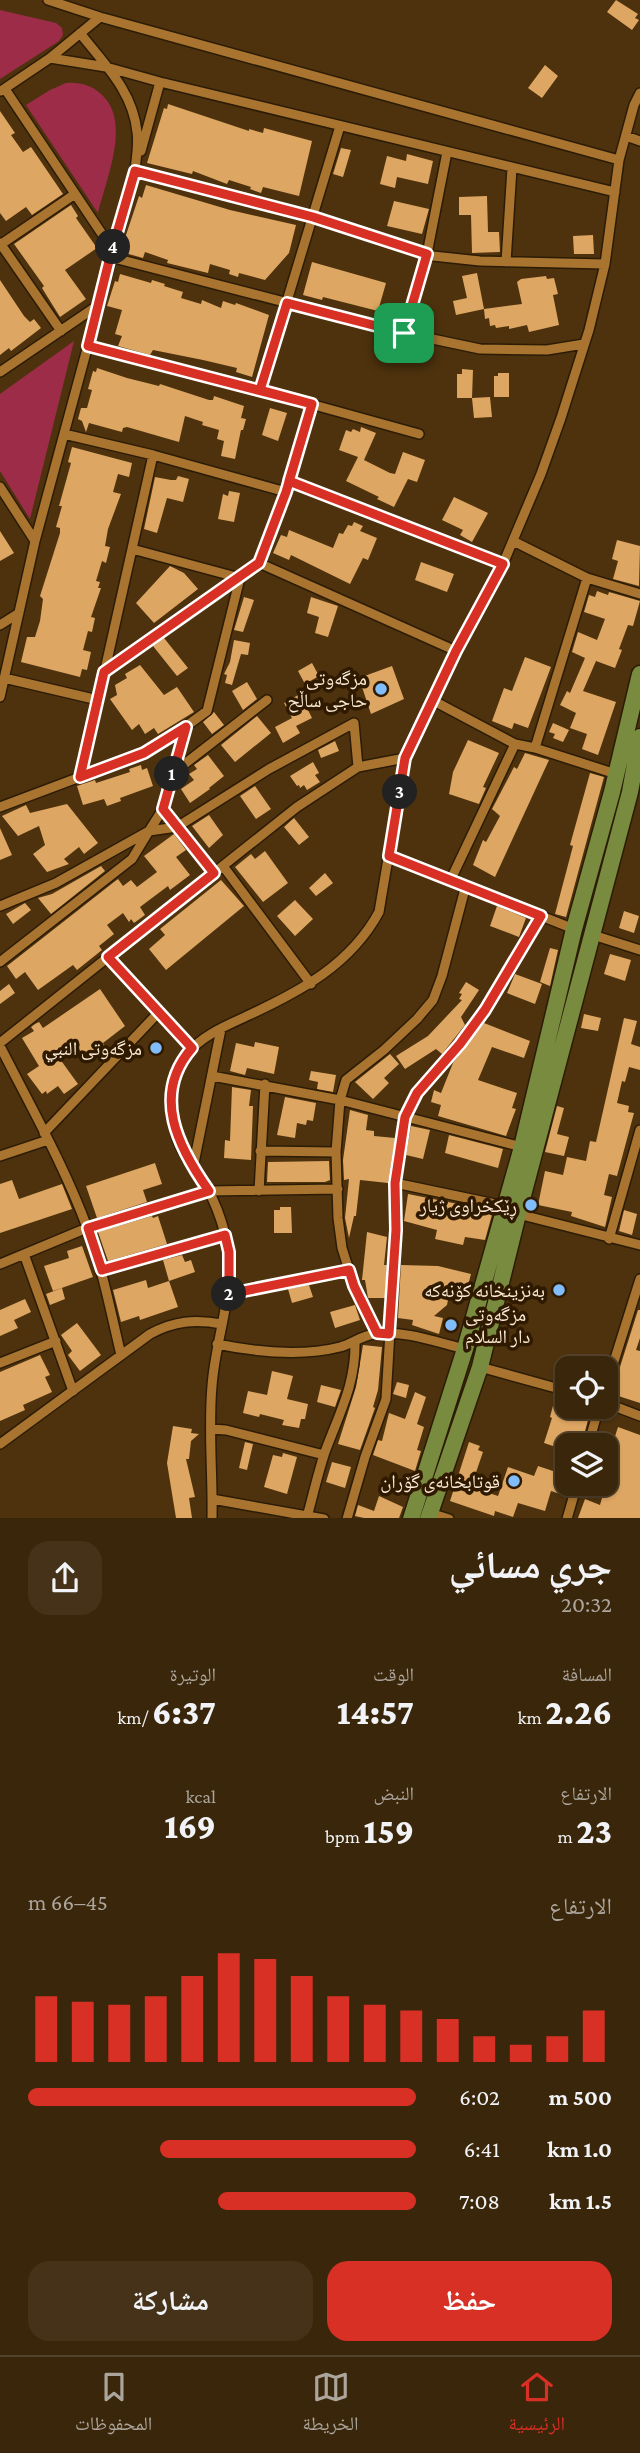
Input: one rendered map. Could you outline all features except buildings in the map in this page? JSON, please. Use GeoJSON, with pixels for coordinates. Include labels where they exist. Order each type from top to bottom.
{"type":"FeatureCollection","features":[{"type":"Feature","properties":{"kind":"highway"},"geometry":{"type":"LineString","coordinates":[[429,1516],[480,1367],[522,1147],[574,929],[616,774],[634,724],[640,674]]}},
{"type":"Feature","properties":{"kind":"highway"},"geometry":{"type":"LineString","coordinates":[[411,1518],[511,1210],[593,935],[635,791],[640,737]]}},
{"type":"Feature","properties":{"kind":"street"},"geometry":{"type":"LineString","coordinates":[[48,0],[100,17],[619,160]]}},
{"type":"Feature","properties":{"kind":"street"},"geometry":{"type":"LineString","coordinates":[[100,17],[50,58],[2,90],[75,194],[111,253],[287,303],[480,349],[547,350],[584,344]]}},
{"type":"Feature","properties":{"kind":"street"},"geometry":{"type":"LineString","coordinates":[[80,33],[124,89],[133,109],[138,135],[135,171]]}},
{"type":"Feature","properties":{"kind":"street"},"geometry":{"type":"LineString","coordinates":[[50,58],[106,67],[615,192]]}},
{"type":"Feature","properties":{"kind":"street"},"geometry":{"type":"LineString","coordinates":[[0,697],[35,541],[111,253],[160,82]]}},
{"type":"Feature","properties":{"kind":"street"},"geometry":{"type":"LineString","coordinates":[[212,1518],[211,1389],[217,1344],[229,1294],[229,1252],[218,1208],[176,1136],[172,1098],[178,1068],[192,1048],[221,1029],[311,984],[352,951],[368,932],[379,912],[405,758],[513,541],[541,474],[584,344],[605,264],[619,160],[634,105],[640,93]]}},
{"type":"Feature","properties":{"kind":"street"},"geometry":{"type":"LineString","coordinates":[[260,390],[340,126]]}},
{"type":"Feature","properties":{"kind":"street"},"geometry":{"type":"LineString","coordinates":[[626,136],[640,141]]}},
{"type":"Feature","properties":{"kind":"street"},"geometry":{"type":"LineString","coordinates":[[404,333],[427,254],[447,152]]}},
{"type":"Feature","properties":{"kind":"street"},"geometry":{"type":"LineString","coordinates":[[506,262],[512,168]]}},
{"type":"Feature","properties":{"kind":"street"},"geometry":{"type":"LineString","coordinates":[[135,171],[313,217],[427,254],[480,261],[605,264]]}},
{"type":"Feature","properties":{"kind":"street"},"geometry":{"type":"LineString","coordinates":[[61,331],[0,244],[75,194]]}},
{"type":"Feature","properties":{"kind":"street"},"geometry":{"type":"LineString","coordinates":[[0,372],[97,306]]}},
{"type":"Feature","properties":{"kind":"street"},"geometry":{"type":"LineString","coordinates":[[88,346],[419,434]]}},
{"type":"Feature","properties":{"kind":"street"},"geometry":{"type":"LineString","coordinates":[[104,672],[259,563],[286,492],[312,404]]}},
{"type":"Feature","properties":{"kind":"street"},"geometry":{"type":"LineString","coordinates":[[64,434],[153,454],[286,492]]}},
{"type":"Feature","properties":{"kind":"street"},"geometry":{"type":"LineString","coordinates":[[80,777],[153,454]]}},
{"type":"Feature","properties":{"kind":"street"},"geometry":{"type":"LineString","coordinates":[[289,481],[503,564]]}},
{"type":"Feature","properties":{"kind":"street"},"geometry":{"type":"LineString","coordinates":[[0,486],[35,541]]}},
{"type":"Feature","properties":{"kind":"street"},"geometry":{"type":"LineString","coordinates":[[513,541],[587,578],[640,594]]}},
{"type":"Feature","properties":{"kind":"street"},"geometry":{"type":"LineString","coordinates":[[132,549],[240,578]]}},
{"type":"Feature","properties":{"kind":"street"},"geometry":{"type":"LineString","coordinates":[[259,563],[456,651]]}},
{"type":"Feature","properties":{"kind":"street"},"geometry":{"type":"LineString","coordinates":[[0,807],[144,753],[207,711],[240,578]]}},
{"type":"Feature","properties":{"kind":"street"},"geometry":{"type":"LineString","coordinates":[[535,748],[587,578]]}},
{"type":"Feature","properties":{"kind":"street"},"geometry":{"type":"LineString","coordinates":[[0,625],[19,612]]}},
{"type":"Feature","properties":{"kind":"street"},"geometry":{"type":"LineString","coordinates":[[4,678],[98,700]]}},
{"type":"Feature","properties":{"kind":"street"},"geometry":{"type":"LineString","coordinates":[[173,773],[267,700]]}},
{"type":"Feature","properties":{"kind":"street"},"geometry":{"type":"LineString","coordinates":[[432,700],[515,744],[616,774]]}},
{"type":"Feature","properties":{"kind":"street"},"geometry":{"type":"LineString","coordinates":[[0,906],[56,883],[149,831],[177,827],[269,769],[354,723],[358,766]]}},
{"type":"Feature","properties":{"kind":"street"},"geometry":{"type":"LineString","coordinates":[[0,962],[132,859],[163,809],[186,727]]}},
{"type":"Feature","properties":{"kind":"street"},"geometry":{"type":"LineString","coordinates":[[451,879],[515,744]]}},
{"type":"Feature","properties":{"kind":"street"},"geometry":{"type":"LineString","coordinates":[[121,1355],[102,1270],[88,1228],[0,1045],[298,807],[358,766],[405,758]]}},
{"type":"Feature","properties":{"kind":"street"},"geometry":{"type":"LineString","coordinates":[[163,809],[214,873]]}},
{"type":"Feature","properties":{"kind":"street"},"geometry":{"type":"LineString","coordinates":[[389,856],[574,929]]}},
{"type":"Feature","properties":{"kind":"street"},"geometry":{"type":"LineString","coordinates":[[223,866],[311,984]]}},
{"type":"Feature","properties":{"kind":"street"},"geometry":{"type":"LineString","coordinates":[[377,1333],[354,1286],[342,1248],[338,1218],[336,1152],[340,1100],[346,1080],[384,1050],[433,1000],[466,885]]}},
{"type":"Feature","properties":{"kind":"street"},"geometry":{"type":"LineString","coordinates":[[347,1518],[386,1399],[396,1230],[395,1183],[405,1117],[417,1093],[460,1044],[485,1010],[541,916]]}},
{"type":"Feature","properties":{"kind":"street"},"geometry":{"type":"LineString","coordinates":[[593,935],[640,950]]}},
{"type":"Feature","properties":{"kind":"street"},"geometry":{"type":"LineString","coordinates":[[108,957],[192,1048]]}},
{"type":"Feature","properties":{"kind":"street"},"geometry":{"type":"LineString","coordinates":[[0,1156],[46,1137],[159,1012]]}},
{"type":"Feature","properties":{"kind":"street"},"geometry":{"type":"LineString","coordinates":[[193,1168],[221,1029]]}},
{"type":"Feature","properties":{"kind":"street"},"geometry":{"type":"LineString","coordinates":[[212,1076],[340,1100],[522,1147]]}},
{"type":"Feature","properties":{"kind":"street"},"geometry":{"type":"LineString","coordinates":[[258,1191],[265,1084]]}},
{"type":"Feature","properties":{"kind":"street"},"geometry":{"type":"LineString","coordinates":[[609,1239],[640,1130]]}},
{"type":"Feature","properties":{"kind":"street"},"geometry":{"type":"LineString","coordinates":[[260,1151],[336,1152]]}},
{"type":"Feature","properties":{"kind":"street"},"geometry":{"type":"LineString","coordinates":[[395,1183],[511,1210],[609,1239],[640,1245]]}},
{"type":"Feature","properties":{"kind":"street"},"geometry":{"type":"LineString","coordinates":[[0,1264],[88,1228],[209,1191],[338,1189]]}},
{"type":"Feature","properties":{"kind":"street"},"geometry":{"type":"LineString","coordinates":[[102,1270],[225,1235]]}},
{"type":"Feature","properties":{"kind":"street"},"geometry":{"type":"LineString","coordinates":[[24,1254],[73,1391]]}},
{"type":"Feature","properties":{"kind":"street"},"geometry":{"type":"LineString","coordinates":[[229,1294],[349,1270]]}},
{"type":"Feature","properties":{"kind":"street"},"geometry":{"type":"LineString","coordinates":[[616,1356],[640,1279]]}},
{"type":"Feature","properties":{"kind":"street"},"geometry":{"type":"LineString","coordinates":[[0,1444],[166,1325],[203,1321],[222,1324]]}},
{"type":"Feature","properties":{"kind":"street"},"geometry":{"type":"LineString","coordinates":[[217,1344],[238,1349],[319,1351],[344,1347],[377,1333],[411,1336],[465,1349]]}},
{"type":"Feature","properties":{"kind":"street"},"geometry":{"type":"LineString","coordinates":[[0,1363],[56,1341]]}},
{"type":"Feature","properties":{"kind":"street"},"geometry":{"type":"LineString","coordinates":[[307,1517],[324,1455],[356,1366],[355,1341]]}},
{"type":"Feature","properties":{"kind":"street"},"geometry":{"type":"LineString","coordinates":[[480,1367],[555,1388]]}},
{"type":"Feature","properties":{"kind":"street"},"geometry":{"type":"LineString","coordinates":[[618,1408],[640,1416]]}},
{"type":"Feature","properties":{"kind":"street"},"geometry":{"type":"LineString","coordinates":[[211,1429],[226,1430],[324,1455]]}},
{"type":"Feature","properties":{"kind":"street"},"geometry":{"type":"LineString","coordinates":[[567,1518],[573,1496]]}},
{"type":"Feature","properties":{"kind":"street"},"geometry":{"type":"LineString","coordinates":[[212,1499],[324,1518]]}},
{"type":"Feature","properties":{"kind":"street"},"geometry":{"type":"LineString","coordinates":[[429,1516],[449,1518]]}},
{"type":"Feature","properties":{"kind":"shaded area"},"geometry":{"type":"Polygon","coordinates":[[[0,10],[56,23],[62,28],[63,35],[59,41],[0,79],[0,10]]]}},
{"type":"Feature","properties":{"kind":"shaded area"},"geometry":{"type":"Polygon","coordinates":[[[66,83],[85,85],[97,91],[110,105],[115,119],[116,135],[111,168],[98,213],[26,105],[66,83]]]}},
{"type":"Feature","properties":{"kind":"shaded area"},"geometry":{"type":"Polygon","coordinates":[[[74,341],[30,519],[0,471],[0,394],[74,341]]]}},
{"type":"Feature","properties":{"kind":"place","name":"مزگەوتی حاجی ساڵح"},"geometry":{"type":"Point","coordinates":[381,689]}},
{"type":"Feature","properties":{"kind":"place","name":"مزگەوتی النبي"},"geometry":{"type":"Point","coordinates":[156,1048]}},
{"type":"Feature","properties":{"kind":"place","name":"ڕێکخراوی ژیار"},"geometry":{"type":"Point","coordinates":[531,1205]}},
{"type":"Feature","properties":{"kind":"place","name":"بەنزینخانە کۆنەکە"},"geometry":{"type":"Point","coordinates":[559,1290]}},
{"type":"Feature","properties":{"kind":"place","name":"مزگەوتی دار السلام"},"geometry":{"type":"Point","coordinates":[451,1325]}},
{"type":"Feature","properties":{"kind":"place","name":"قوتابخانەی گۆران"},"geometry":{"type":"Point","coordinates":[514,1481]}},
{"type":"Feature","properties":{"kind":"route"},"geometry":{"type":"LineString","coordinates":[[404,333],[287,303],[260,390],[312,404],[286,492],[259,563],[104,672],[80,777],[144,753],[186,727],[163,809],[214,873],[108,957],[192,1048],[178,1068],[173,1082],[173,1116],[176,1136],[209,1191],[88,1228],[102,1270],[225,1235],[229,1252],[229,1294],[349,1270],[366,1314],[377,1333],[389,1334],[396,1230],[395,1183],[405,1117],[417,1093],[460,1044],[485,1010],[541,916],[389,856],[405,758],[456,651],[503,564],[289,481],[312,404],[88,346],[135,171],[313,217],[427,254],[404,333]]}}]}
